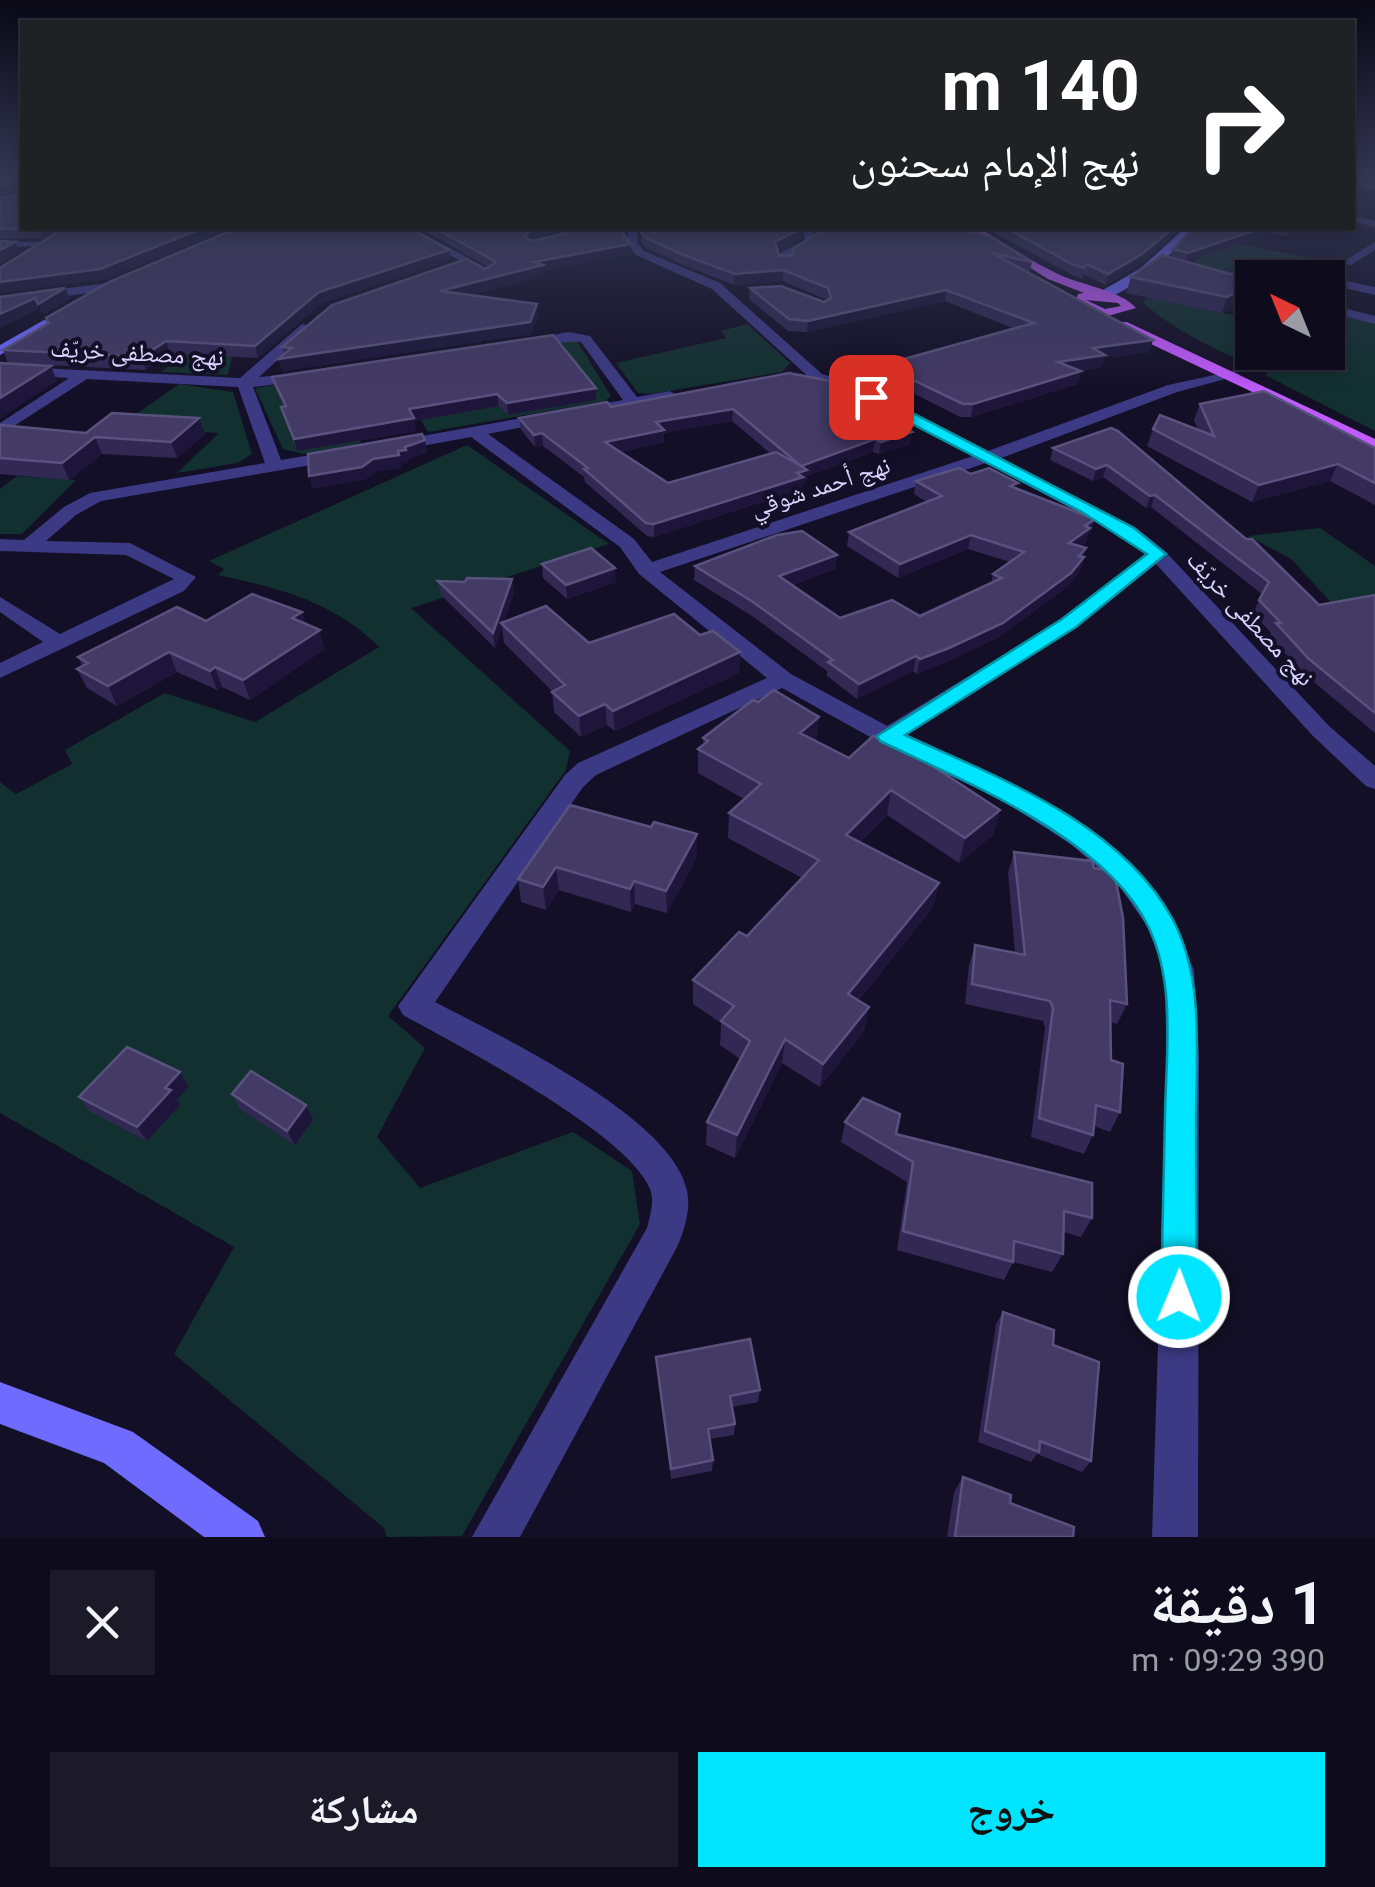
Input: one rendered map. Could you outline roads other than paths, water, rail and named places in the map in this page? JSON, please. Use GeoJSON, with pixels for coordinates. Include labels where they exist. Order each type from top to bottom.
{"type":"FeatureCollection","features":[{"type":"Feature","properties":{"kind":"main road"},"geometry":{"type":"LineString","coordinates":[[1004,249],[1052,276],[1128,305],[1214,366]]}},
{"type":"Feature","properties":{"kind":"main road"},"geometry":{"type":"LineString","coordinates":[[1077,301],[1102,296],[1168,249]]}},
{"type":"Feature","properties":{"kind":"main road"},"geometry":{"type":"LineString","coordinates":[[1052,276],[1077,301],[1096,312],[1375,444]]}},
{"type":"Feature","properties":{"kind":"main road"},"geometry":{"type":"LineString","coordinates":[[77,306],[113,284]]}},
{"type":"Feature","properties":{"kind":"main road"},"geometry":{"type":"LineString","coordinates":[[1071,284],[1121,285]]}},
{"type":"Feature","properties":{"kind":"main road"},"geometry":{"type":"LineString","coordinates":[[1121,285],[1128,305]]}},
{"type":"Feature","properties":{"kind":"main road"},"geometry":{"type":"LineString","coordinates":[[1096,312],[1118,313],[1128,305]]}},
{"type":"Feature","properties":{"kind":"main road"},"geometry":{"type":"LineString","coordinates":[[0,351],[62,315]]}},
{"type":"Feature","properties":{"kind":"main road"},"geometry":{"type":"LineString","coordinates":[[1158,342],[1177,382]]}},
{"type":"Feature","properties":{"kind":"main road"},"geometry":{"type":"LineString","coordinates":[[0,1403],[118,1447],[242,1537]]}},
{"type":"Feature","properties":{"kind":"street"},"geometry":{"type":"LineString","coordinates":[[15,263],[38,249]]}},
{"type":"Feature","properties":{"kind":"street"},"geometry":{"type":"LineString","coordinates":[[444,249],[488,272]]}},
{"type":"Feature","properties":{"kind":"street","name":"نهج مصطفى خريّف"},"geometry":{"type":"LineString","coordinates":[[637,249],[735,292],[817,377],[852,387],[1128,531],[1158,554],[1321,731],[1375,780]]}},
{"type":"Feature","properties":{"kind":"street"},"geometry":{"type":"LineString","coordinates":[[785,261],[782,256],[796,249]]}},
{"type":"Feature","properties":{"kind":"street"},"geometry":{"type":"LineString","coordinates":[[1347,263],[1368,249]]}},
{"type":"Feature","properties":{"kind":"street"},"geometry":{"type":"LineString","coordinates":[[450,268],[468,262]]}},
{"type":"Feature","properties":{"kind":"street"},"geometry":{"type":"LineString","coordinates":[[1154,262],[1170,266]]}},
{"type":"Feature","properties":{"kind":"street"},"geometry":{"type":"LineString","coordinates":[[0,301],[113,284]]}},
{"type":"Feature","properties":{"kind":"street"},"geometry":{"type":"LineString","coordinates":[[1345,285],[1375,290]]}},
{"type":"Feature","properties":{"kind":"street"},"geometry":{"type":"LineString","coordinates":[[1345,312],[1375,320]]}},
{"type":"Feature","properties":{"kind":"street"},"geometry":{"type":"LineString","coordinates":[[244,383],[318,317]]}},
{"type":"Feature","properties":{"kind":"street"},"geometry":{"type":"LineString","coordinates":[[500,346],[559,336],[585,338],[633,402]]}},
{"type":"Feature","properties":{"kind":"street","name":"نهج أحمد شوقي"},"geometry":{"type":"LineString","coordinates":[[646,570],[987,458],[1214,366]]}},
{"type":"Feature","properties":{"kind":"street","name":"نهج مصطفى خريّف"},"geometry":{"type":"LineString","coordinates":[[0,370],[244,383],[276,466]]}},
{"type":"Feature","properties":{"kind":"street"},"geometry":{"type":"LineString","coordinates":[[0,430],[83,374]]}},
{"type":"Feature","properties":{"kind":"street"},"geometry":{"type":"LineString","coordinates":[[244,383],[323,374]]}},
{"type":"Feature","properties":{"kind":"street"},"geometry":{"type":"LineString","coordinates":[[1177,382],[1233,375]]}},
{"type":"Feature","properties":{"kind":"street"},"geometry":{"type":"LineString","coordinates":[[781,376],[817,377]]}},
{"type":"Feature","properties":{"kind":"street"},"geometry":{"type":"LineString","coordinates":[[384,447],[688,392]]}},
{"type":"Feature","properties":{"kind":"street"},"geometry":{"type":"LineString","coordinates":[[475,432],[627,543],[646,570],[783,679],[888,736],[1011,794],[1082,838],[1130,880],[1160,922],[1178,970],[1183,1058],[1174,1537]]}},
{"type":"Feature","properties":{"kind":"street"},"geometry":{"type":"LineString","coordinates":[[30,544],[70,511],[96,498],[366,450]]}},
{"type":"Feature","properties":{"kind":"street"},"geometry":{"type":"LineString","coordinates":[[0,544],[130,549],[186,577],[177,587],[0,671]]}},
{"type":"Feature","properties":{"kind":"street"},"geometry":{"type":"LineString","coordinates":[[888,736],[1069,623],[1158,554]]}},
{"type":"Feature","properties":{"kind":"street"},"geometry":{"type":"LineString","coordinates":[[0,603],[59,643]]}},
{"type":"Feature","properties":{"kind":"street"},"geometry":{"type":"LineString","coordinates":[[495,1537],[664,1234],[670,1204],[668,1185],[647,1153],[544,1076],[414,1006],[574,781],[601,761],[783,679]]}}]}
